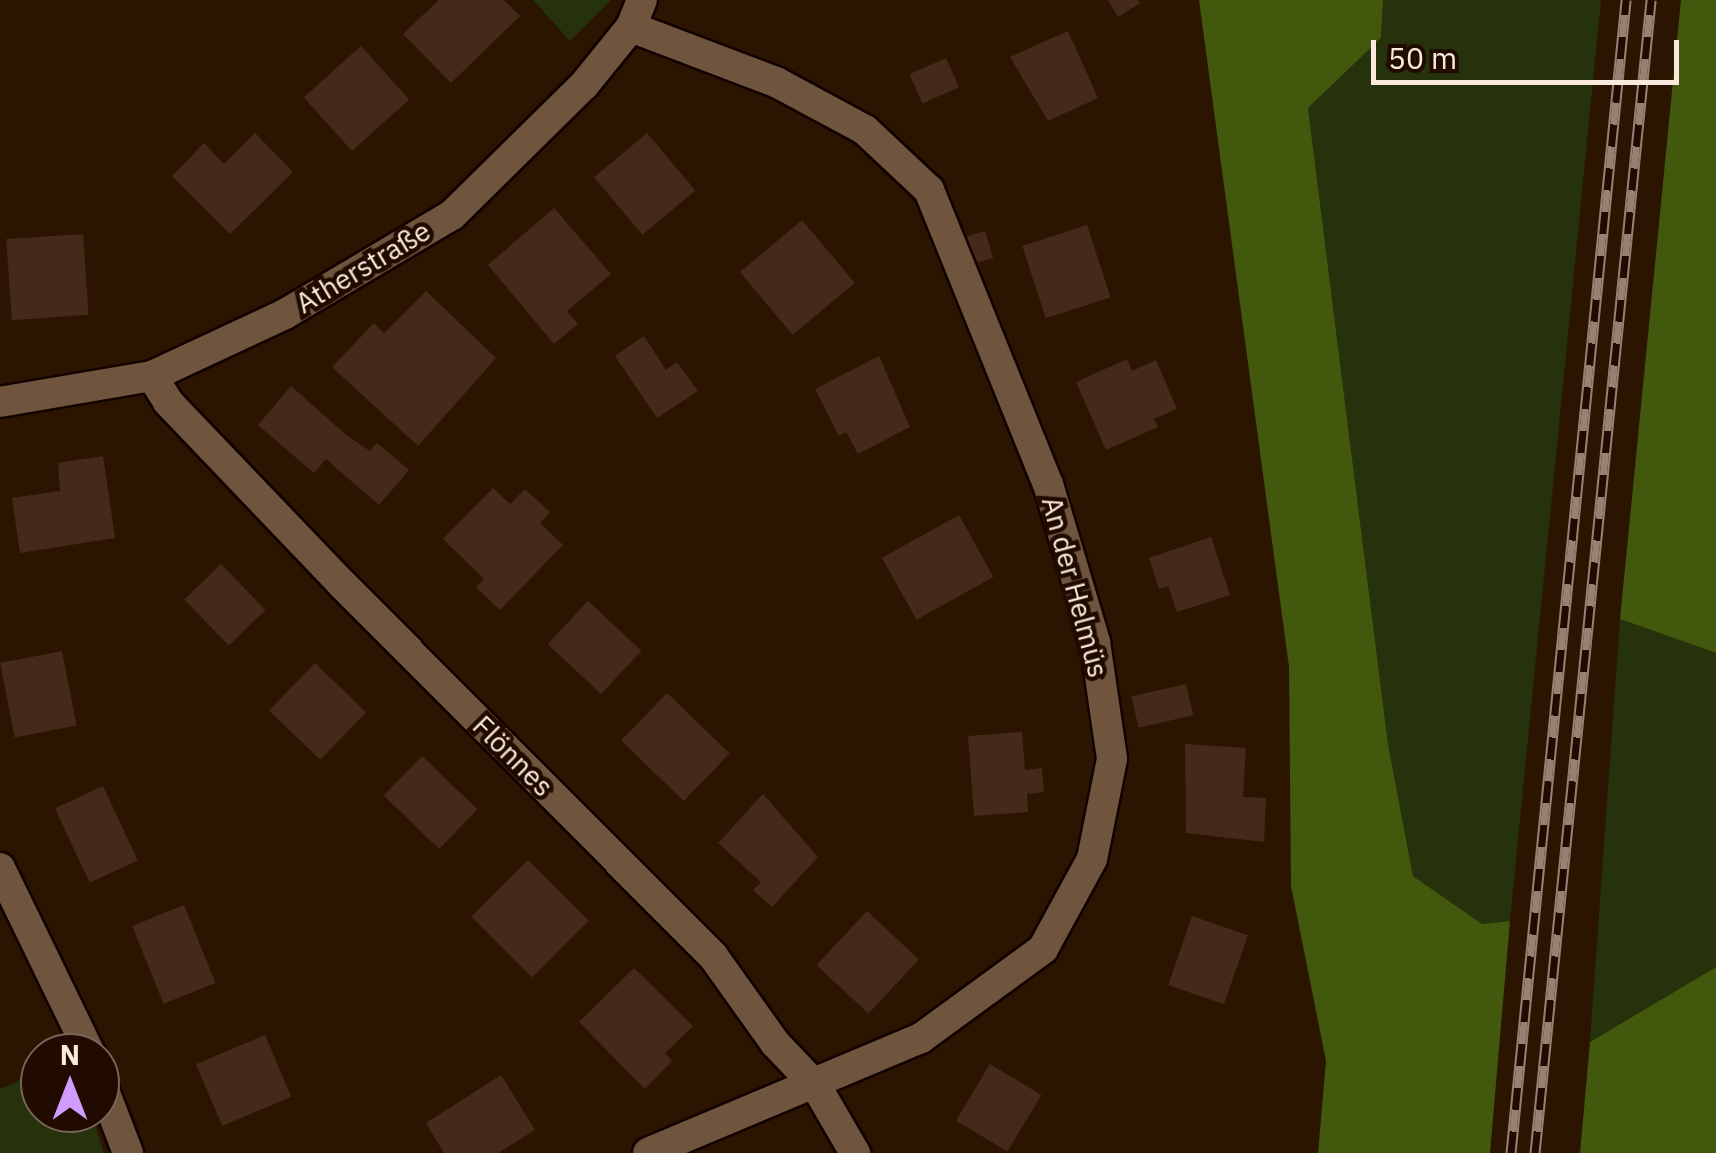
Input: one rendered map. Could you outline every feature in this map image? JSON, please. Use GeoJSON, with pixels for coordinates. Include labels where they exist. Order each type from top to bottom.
{"type":"FeatureCollection","features":[{"type":"Feature","properties":{"kind":"street","name":"Atherstraße"},"geometry":{"type":"LineString","coordinates":[[0,402],[152,376],[285,314],[452,215],[584,85],[637,14]]}},
{"type":"Feature","properties":{"kind":"street","name":"An der Helmüs"},"geometry":{"type":"LineString","coordinates":[[637,14],[850,122],[928,190],[1048,484],[1096,642],[1112,759],[1092,859],[1043,949],[921,1038],[816,1086],[648,1153]]}},
{"type":"Feature","properties":{"kind":"street","name":"Flönnes"},"geometry":{"type":"LineString","coordinates":[[152,376],[168,402],[342,584],[713,956],[775,1043],[816,1086],[855,1153]]}},
{"type":"Feature","properties":{"kind":"street"},"geometry":{"type":"LineString","coordinates":[[0,868],[80,1033]]}},
{"type":"Feature","properties":{"kind":"green space"},"geometry":{"type":"Polygon","coordinates":[[[533,0],[611,0],[570,41],[533,0]]]}},
{"type":"Feature","properties":{"kind":"green space"},"geometry":{"type":"Polygon","coordinates":[[[1199,0],[1383,0],[1381,38],[1308,108],[1388,744],[1413,876],[1482,924],[1510,921],[1490,1153],[1318,1153],[1326,1061],[1291,886],[1289,667],[1199,0]]]}},
{"type":"Feature","properties":{"kind":"green space"},"geometry":{"type":"Polygon","coordinates":[[[1383,0],[1601,0],[1510,921],[1482,924],[1413,876],[1388,744],[1308,108],[1381,38],[1383,0]]]}},
{"type":"Feature","properties":{"kind":"green space"},"geometry":{"type":"Polygon","coordinates":[[[1681,0],[1716,0],[1716,653],[1620,619],[1681,0]]]}},
{"type":"Feature","properties":{"kind":"green space"},"geometry":{"type":"Polygon","coordinates":[[[1620,619],[1716,653],[1716,967],[1590,1042],[1620,619]]]}},
{"type":"Feature","properties":{"kind":"green space"},"geometry":{"type":"Polygon","coordinates":[[[1716,967],[1716,1153],[1580,1153],[1590,1042],[1716,967]]]}},
{"type":"Feature","properties":{"kind":"green space"},"geometry":{"type":"Polygon","coordinates":[[[20,1080],[20,1133],[98,1133],[104,1153],[0,1153],[0,1089],[20,1080]]]}},
{"type":"Feature","properties":{"kind":"building"},"geometry":{"type":"Polygon","coordinates":[[[439,0],[504,0],[520,16],[451,83],[403,34],[439,0]]]}},
{"type":"Feature","properties":{"kind":"building"},"geometry":{"type":"Polygon","coordinates":[[[1108,0],[1138,0],[1140,3],[1118,17],[1108,0]]]}},
{"type":"Feature","properties":{"kind":"building"},"geometry":{"type":"Polygon","coordinates":[[[1068,31],[1098,98],[1048,121],[1010,57],[1068,31]]]}},
{"type":"Feature","properties":{"kind":"building"},"geometry":{"type":"Polygon","coordinates":[[[361,46],[409,100],[352,151],[304,98],[361,46]]]}},
{"type":"Feature","properties":{"kind":"building"},"geometry":{"type":"Polygon","coordinates":[[[946,58],[959,87],[922,104],[909,74],[946,58]]]}},
{"type":"Feature","properties":{"kind":"building"},"geometry":{"type":"Polygon","coordinates":[[[255,133],[293,172],[230,234],[172,176],[204,143],[224,164],[255,133]]]}},
{"type":"Feature","properties":{"kind":"building"},"geometry":{"type":"Polygon","coordinates":[[[647,133],[695,190],[642,235],[594,177],[647,133]]]}},
{"type":"Feature","properties":{"kind":"building"},"geometry":{"type":"Polygon","coordinates":[[[554,208],[611,274],[567,311],[578,324],[554,344],[488,265],[554,208]]]}},
{"type":"Feature","properties":{"kind":"building"},"geometry":{"type":"Polygon","coordinates":[[[802,220],[855,283],[793,335],[740,272],[802,220]]]}},
{"type":"Feature","properties":{"kind":"building"},"geometry":{"type":"Polygon","coordinates":[[[1087,225],[1110,297],[1046,318],[1022,246],[1087,225]]]}},
{"type":"Feature","properties":{"kind":"building"},"geometry":{"type":"Polygon","coordinates":[[[985,231],[993,258],[965,266],[957,239],[985,231]]]}},
{"type":"Feature","properties":{"kind":"building"},"geometry":{"type":"Polygon","coordinates":[[[83,234],[89,315],[12,320],[6,239],[83,234]]]}},
{"type":"Feature","properties":{"kind":"building"},"geometry":{"type":"Polygon","coordinates":[[[426,291],[496,358],[418,446],[332,367],[374,323],[384,333],[426,291]]]}},
{"type":"Feature","properties":{"kind":"building"},"geometry":{"type":"Polygon","coordinates":[[[644,336],[666,370],[677,362],[698,391],[657,418],[615,356],[644,336]]]}},
{"type":"Feature","properties":{"kind":"building"},"geometry":{"type":"Polygon","coordinates":[[[879,356],[910,427],[858,454],[846,432],[839,436],[815,389],[879,356]]]}},
{"type":"Feature","properties":{"kind":"building"},"geometry":{"type":"Polygon","coordinates":[[[1127,359],[1132,371],[1156,360],[1177,409],[1154,419],[1158,427],[1106,450],[1076,382],[1127,359]]]}},
{"type":"Feature","properties":{"kind":"building"},"geometry":{"type":"Polygon","coordinates":[[[291,386],[345,434],[370,451],[377,443],[409,470],[379,505],[326,459],[314,473],[258,425],[291,386]]]}},
{"type":"Feature","properties":{"kind":"building"},"geometry":{"type":"Polygon","coordinates":[[[103,456],[115,538],[20,553],[12,498],[60,491],[58,463],[103,456]]]}},
{"type":"Feature","properties":{"kind":"building"},"geometry":{"type":"Polygon","coordinates":[[[493,488],[510,504],[525,489],[550,512],[540,523],[563,545],[500,610],[476,587],[484,579],[443,539],[493,488]]]}},
{"type":"Feature","properties":{"kind":"building"},"geometry":{"type":"Polygon","coordinates":[[[959,515],[993,577],[916,620],[882,558],[959,515]]]}},
{"type":"Feature","properties":{"kind":"building"},"geometry":{"type":"Polygon","coordinates":[[[1211,537],[1230,595],[1177,612],[1168,586],[1159,589],[1149,558],[1211,537]]]}},
{"type":"Feature","properties":{"kind":"building"},"geometry":{"type":"Polygon","coordinates":[[[221,564],[265,610],[229,645],[184,599],[221,564]]]}},
{"type":"Feature","properties":{"kind":"building"},"geometry":{"type":"Polygon","coordinates":[[[588,601],[641,651],[601,694],[548,644],[588,601]]]}},
{"type":"Feature","properties":{"kind":"building"},"geometry":{"type":"Polygon","coordinates":[[[62,651],[77,726],[15,738],[0,663],[62,651]]]}},
{"type":"Feature","properties":{"kind":"building"},"geometry":{"type":"Polygon","coordinates":[[[315,663],[366,712],[320,760],[269,710],[315,663]]]}},
{"type":"Feature","properties":{"kind":"building"},"geometry":{"type":"Polygon","coordinates":[[[1186,684],[1193,715],[1139,728],[1131,697],[1186,684]]]}},
{"type":"Feature","properties":{"kind":"building"},"geometry":{"type":"Polygon","coordinates":[[[667,693],[730,753],[684,801],[621,740],[667,693]]]}},
{"type":"Feature","properties":{"kind":"building"},"geometry":{"type":"Polygon","coordinates":[[[1022,732],[1025,770],[1042,768],[1044,792],[1027,794],[1028,812],[974,816],[968,736],[1022,732]]]}},
{"type":"Feature","properties":{"kind":"building"},"geometry":{"type":"Polygon","coordinates":[[[1185,744],[1246,748],[1243,797],[1266,798],[1264,842],[1186,833],[1185,744]]]}},
{"type":"Feature","properties":{"kind":"building"},"geometry":{"type":"Polygon","coordinates":[[[422,756],[477,809],[439,849],[384,796],[422,756]]]}},
{"type":"Feature","properties":{"kind":"building"},"geometry":{"type":"Polygon","coordinates":[[[103,786],[138,860],[90,883],[55,808],[103,786]]]}},
{"type":"Feature","properties":{"kind":"building"},"geometry":{"type":"Polygon","coordinates":[[[763,794],[818,857],[772,907],[753,890],[761,882],[718,843],[763,794]]]}},
{"type":"Feature","properties":{"kind":"building"},"geometry":{"type":"Polygon","coordinates":[[[528,860],[589,921],[532,977],[471,917],[528,860]]]}},
{"type":"Feature","properties":{"kind":"building"},"geometry":{"type":"Polygon","coordinates":[[[184,905],[215,983],[164,1004],[132,926],[184,905]]]}},
{"type":"Feature","properties":{"kind":"building"},"geometry":{"type":"Polygon","coordinates":[[[867,911],[919,959],[868,1014],[817,965],[867,911]]]}},
{"type":"Feature","properties":{"kind":"building"},"geometry":{"type":"Polygon","coordinates":[[[1192,916],[1248,935],[1224,1004],[1168,985],[1192,916]]]}},
{"type":"Feature","properties":{"kind":"building"},"geometry":{"type":"Polygon","coordinates":[[[634,968],[693,1026],[665,1053],[672,1061],[645,1089],[579,1022],[634,968]]]}},
{"type":"Feature","properties":{"kind":"building"},"geometry":{"type":"Polygon","coordinates":[[[265,1035],[291,1097],[222,1126],[196,1064],[265,1035]]]}},
{"type":"Feature","properties":{"kind":"building"},"geometry":{"type":"Polygon","coordinates":[[[990,1064],[1041,1095],[1007,1151],[956,1121],[990,1064]]]}},
{"type":"Feature","properties":{"kind":"building"},"geometry":{"type":"Polygon","coordinates":[[[501,1075],[535,1130],[498,1153],[444,1153],[426,1123],[501,1075]]]}},
{"type":"Feature","properties":{"kind":"railway"},"geometry":{"type":"LineString","coordinates":[[1511,1153],[1626,0]]}},
{"type":"Feature","properties":{"kind":"railway"},"geometry":{"type":"LineString","coordinates":[[1535,1153],[1651,0]]}}]}
